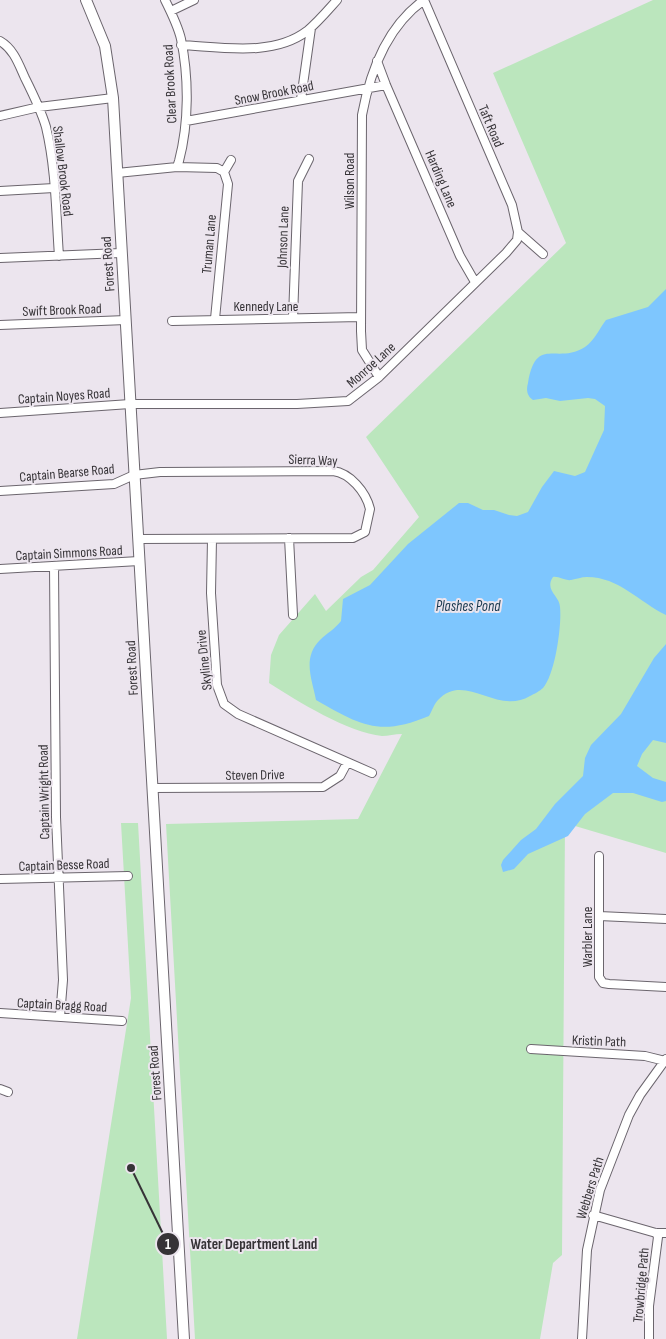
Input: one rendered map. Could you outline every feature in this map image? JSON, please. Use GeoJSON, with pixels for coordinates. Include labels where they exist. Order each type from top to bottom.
{"type":"FeatureCollection","features":[{"type":"Feature","properties":{"kind":"main road","name":"Forest Road"},"geometry":{"type":"LineString","coordinates":[[86,0],[105,46],[113,98],[184,1339]]}},
{"type":"Feature","properties":{"kind":"street","name":"Clear Brook Road"},"geometry":{"type":"LineString","coordinates":[[165,0],[181,45],[186,121],[177,168]]}},
{"type":"Feature","properties":{"kind":"street"},"geometry":{"type":"LineString","coordinates":[[170,11],[194,0]]}},
{"type":"Feature","properties":{"kind":"street"},"geometry":{"type":"LineString","coordinates":[[181,45],[271,46],[298,37],[311,28],[337,0]]}},
{"type":"Feature","properties":{"kind":"street","name":"Wilson Road"},"geometry":{"type":"LineString","coordinates":[[379,376],[362,350],[360,317],[362,123],[366,90],[387,41],[412,9],[424,0]]}},
{"type":"Feature","properties":{"kind":"street","name":"Taft Road"},"geometry":{"type":"LineString","coordinates":[[424,0],[512,205],[518,232]]}},
{"type":"Feature","properties":{"kind":"street"},"geometry":{"type":"LineString","coordinates":[[301,99],[311,28]]}},
{"type":"Feature","properties":{"kind":"street","name":"Shallow Brook Road"},"geometry":{"type":"LineString","coordinates":[[0,41],[15,56],[39,107],[46,128],[54,188],[59,256]]}},
{"type":"Feature","properties":{"kind":"street","name":"Harding Lane"},"geometry":{"type":"LineString","coordinates":[[377,61],[460,256],[475,282]]}},
{"type":"Feature","properties":{"kind":"street"},"geometry":{"type":"LineString","coordinates":[[366,90],[386,85]]}},
{"type":"Feature","properties":{"kind":"street","name":"Snow Brook Road"},"geometry":{"type":"LineString","coordinates":[[186,121],[301,99],[366,90]]}},
{"type":"Feature","properties":{"kind":"street"},"geometry":{"type":"LineString","coordinates":[[0,116],[39,107],[113,98]]}},
{"type":"Feature","properties":{"kind":"street","name":"Johnson Lane"},"geometry":{"type":"LineString","coordinates":[[293,318],[298,181],[309,159]]}},
{"type":"Feature","properties":{"kind":"street"},"geometry":{"type":"LineString","coordinates":[[117,172],[177,168],[217,168],[224,172],[231,160]]}},
{"type":"Feature","properties":{"kind":"street","name":"Truman Lane"},"geometry":{"type":"LineString","coordinates":[[215,318],[228,184],[224,172]]}},
{"type":"Feature","properties":{"kind":"street"},"geometry":{"type":"LineString","coordinates":[[0,191],[54,188]]}},
{"type":"Feature","properties":{"kind":"street"},"geometry":{"type":"LineString","coordinates":[[518,232],[543,254]]}},
{"type":"Feature","properties":{"kind":"street","name":"Monroe Lane"},"geometry":{"type":"LineString","coordinates":[[130,404],[340,402],[356,397],[514,243],[518,232]]}},
{"type":"Feature","properties":{"kind":"street"},"geometry":{"type":"LineString","coordinates":[[0,258],[121,253]]}},
{"type":"Feature","properties":{"kind":"street","name":"Kennedy Lane"},"geometry":{"type":"LineString","coordinates":[[172,321],[215,318],[360,317]]}},
{"type":"Feature","properties":{"kind":"street","name":"Swift Brook Road"},"geometry":{"type":"LineString","coordinates":[[0,325],[126,320]]}},
{"type":"Feature","properties":{"kind":"street","name":"Captain Noyes Road"},"geometry":{"type":"LineString","coordinates":[[0,413],[130,404]]}},
{"type":"Feature","properties":{"kind":"street","name":"Sierra Way"},"geometry":{"type":"LineString","coordinates":[[134,475],[160,472],[333,471],[346,475],[369,504],[370,515],[367,528],[361,536],[344,539],[138,539]]}},
{"type":"Feature","properties":{"kind":"street","name":"Captain Bearse Road"},"geometry":{"type":"LineString","coordinates":[[0,491],[114,484],[134,475]]}},
{"type":"Feature","properties":{"kind":"street","name":"Skyline Drive"},"geometry":{"type":"LineString","coordinates":[[212,538],[211,593],[216,677],[220,696],[224,704],[238,714],[372,773]]}},
{"type":"Feature","properties":{"kind":"street"},"geometry":{"type":"LineString","coordinates":[[289,538],[293,614]]}},
{"type":"Feature","properties":{"kind":"street","name":"Captain Simmons Road"},"geometry":{"type":"LineString","coordinates":[[0,569],[139,562]]}},
{"type":"Feature","properties":{"kind":"street","name":"Captain Wright Road"},"geometry":{"type":"LineString","coordinates":[[54,566],[58,877],[63,980],[60,1017]]}},
{"type":"Feature","properties":{"kind":"street","name":"Steven Drive"},"geometry":{"type":"LineString","coordinates":[[152,788],[323,787],[340,776],[347,763]]}},
{"type":"Feature","properties":{"kind":"street","name":"Warbler Lane"},"geometry":{"type":"LineString","coordinates":[[599,856],[601,980],[609,984],[666,987]]}},
{"type":"Feature","properties":{"kind":"street","name":"Captain Besse Road"},"geometry":{"type":"LineString","coordinates":[[0,879],[128,876]]}},
{"type":"Feature","properties":{"kind":"street"},"geometry":{"type":"LineString","coordinates":[[599,916],[666,919]]}},
{"type":"Feature","properties":{"kind":"street","name":"Captain Bragg Road"},"geometry":{"type":"LineString","coordinates":[[0,1014],[122,1021]]}},
{"type":"Feature","properties":{"kind":"street","name":"Kristin Path"},"geometry":{"type":"LineString","coordinates":[[531,1049],[646,1056],[665,1060]]}},
{"type":"Feature","properties":{"kind":"street","name":"Webbers Path"},"geometry":{"type":"LineString","coordinates":[[582,1339],[587,1250],[593,1215],[600,1190],[629,1115],[640,1095],[665,1060]]}},
{"type":"Feature","properties":{"kind":"street"},"geometry":{"type":"LineString","coordinates":[[593,1215],[656,1233],[666,1233]]}},
{"type":"Feature","properties":{"kind":"street","name":"Trowbridge Path"},"geometry":{"type":"LineString","coordinates":[[650,1339],[649,1306],[658,1237],[656,1233]]}},
{"type":"Feature","properties":{"kind":"green space"},"geometry":{"type":"Polygon","coordinates":[[[653,0],[666,0],[666,853],[565,823],[562,1255],[553,1263],[540,1339],[195,1339],[166,824],[358,819],[402,734],[382,736],[354,729],[324,715],[269,683],[271,655],[279,635],[315,594],[326,611],[361,577],[373,570],[419,517],[366,437],[566,243],[493,73],[653,0]]]}},
{"type":"Feature","properties":{"kind":"green space"},"geometry":{"type":"Polygon","coordinates":[[[121,823],[138,823],[167,1339],[77,1339],[131,998],[121,823]]]}},
{"type":"Feature","properties":{"kind":"water","name":"Plashes Pond"},"geometry":{"type":"Polygon","coordinates":[[[666,289],[666,615],[609,581],[587,577],[569,580],[553,577],[550,586],[559,603],[560,625],[557,649],[551,672],[547,682],[539,691],[518,701],[506,701],[470,691],[448,692],[438,700],[429,716],[396,726],[383,727],[358,722],[316,700],[310,669],[311,654],[320,640],[341,621],[343,599],[370,585],[408,544],[459,503],[468,503],[483,510],[494,510],[517,516],[528,512],[542,487],[554,471],[575,476],[585,472],[604,430],[605,406],[595,399],[588,398],[560,401],[546,398],[533,400],[529,397],[527,390],[532,368],[536,360],[542,355],[575,352],[585,347],[594,338],[606,320],[648,307],[666,289]]]}},
{"type":"Feature","properties":{"kind":"water"},"geometry":{"type":"Polygon","coordinates":[[[666,644],[666,743],[653,740],[642,754],[637,766],[653,778],[666,782],[666,801],[662,802],[633,793],[613,793],[585,814],[568,836],[528,854],[514,869],[503,872],[501,865],[503,860],[521,840],[536,829],[555,804],[583,776],[585,758],[591,745],[621,714],[654,658],[666,644]]]}},
{"type":"Feature","properties":{"kind":"place","name":"Water Department Land"},"geometry":{"type":"Point","coordinates":[131,1168]}}]}
